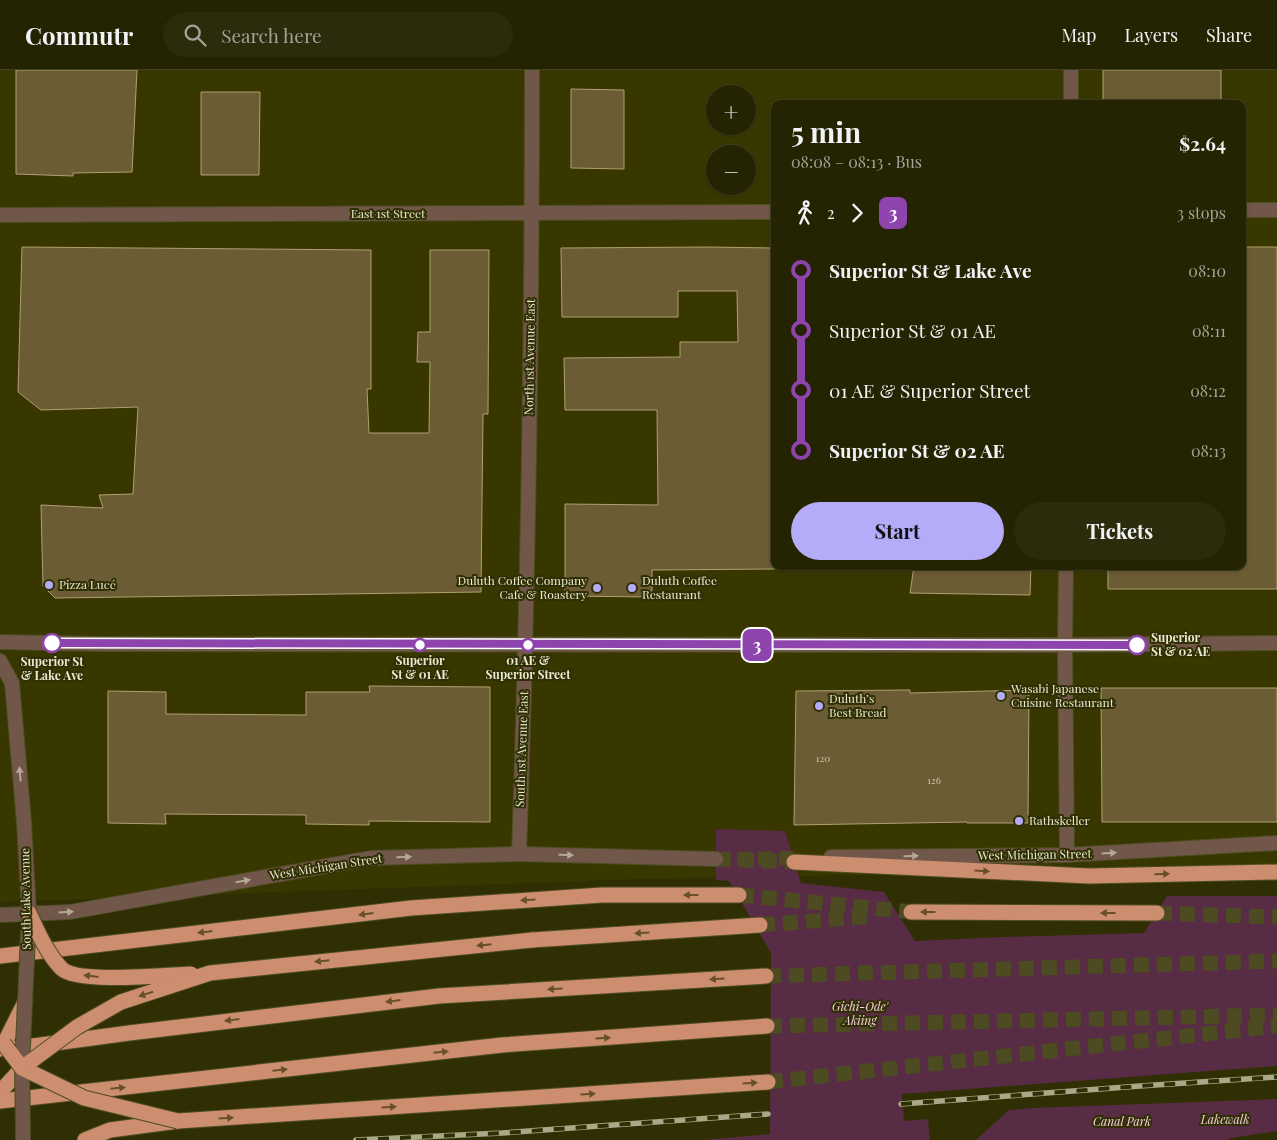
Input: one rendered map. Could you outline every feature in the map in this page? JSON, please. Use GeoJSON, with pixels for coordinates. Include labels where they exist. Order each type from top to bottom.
{"type":"FeatureCollection","features":[{"type":"Feature","properties":{"kind":"highway"},"geometry":{"type":"LineString","coordinates":[[793,860],[1089,876],[1277,872]]}},
{"type":"Feature","properties":{"kind":"highway"},"geometry":{"type":"LineString","coordinates":[[0,956],[411,908],[602,895],[739,895]]}},
{"type":"Feature","properties":{"kind":"highway"},"geometry":{"type":"LineString","coordinates":[[911,912],[1157,913]]}},
{"type":"Feature","properties":{"kind":"highway"},"geometry":{"type":"LineString","coordinates":[[29,913],[45,945],[63,970],[70,973],[102,978],[210,973],[532,940],[760,925]]}},
{"type":"Feature","properties":{"kind":"highway"},"geometry":{"type":"LineString","coordinates":[[0,1092],[22,1068],[77,1026],[121,1002],[210,973]]}},
{"type":"Feature","properties":{"kind":"highway"},"geometry":{"type":"LineString","coordinates":[[1,1045],[129,1033],[439,996],[766,976]]}},
{"type":"Feature","properties":{"kind":"highway"},"geometry":{"type":"LineString","coordinates":[[1,1045],[25,1002]]}},
{"type":"Feature","properties":{"kind":"highway"},"geometry":{"type":"LineString","coordinates":[[0,1101],[502,1045],[767,1026]]}},
{"type":"Feature","properties":{"kind":"highway"},"geometry":{"type":"LineString","coordinates":[[1,1045],[22,1068],[84,1098],[178,1121]]}},
{"type":"Feature","properties":{"kind":"highway"},"geometry":{"type":"LineString","coordinates":[[85,1140],[110,1130],[178,1121],[768,1082]]}},
{"type":"Feature","properties":{"kind":"street","name":"North 1st Avenue East"},"geometry":{"type":"LineString","coordinates":[[526,645],[532,70]]}},
{"type":"Feature","properties":{"kind":"street"},"geometry":{"type":"LineString","coordinates":[[1071,70],[1071,100]]}},
{"type":"Feature","properties":{"kind":"street"},"geometry":{"type":"LineString","coordinates":[[1246,210],[1277,210]]}},
{"type":"Feature","properties":{"kind":"street","name":"East 1st Street"},"geometry":{"type":"LineString","coordinates":[[0,215],[771,212]]}},
{"type":"Feature","properties":{"kind":"street"},"geometry":{"type":"LineString","coordinates":[[1066,570],[1068,855]]}},
{"type":"Feature","properties":{"kind":"street"},"geometry":{"type":"LineString","coordinates":[[0,642],[1065,646],[1277,643]]}},
{"type":"Feature","properties":{"kind":"street","name":"South 1st Avenue East"},"geometry":{"type":"LineString","coordinates":[[519,854],[526,645]]}},
{"type":"Feature","properties":{"kind":"street","name":"South Lake Avenue"},"geometry":{"type":"LineString","coordinates":[[0,661],[12,683],[24,822],[29,913],[22,1068],[23,1140]]}},
{"type":"Feature","properties":{"kind":"street","name":"West Michigan Street"},"geometry":{"type":"LineString","coordinates":[[793,860],[1068,855],[1277,843]]}},
{"type":"Feature","properties":{"kind":"street","name":"West Michigan Street"},"geometry":{"type":"LineString","coordinates":[[0,914],[70,912],[371,858],[519,854],[716,858]]}},
{"type":"Feature","properties":{"kind":"shaded area"},"geometry":{"type":"Polygon","coordinates":[[[0,70],[1277,70],[1277,867],[640,879],[0,902],[0,70]]]}},
{"type":"Feature","properties":{"kind":"green space","name":"Gichi-Ode' Akiing"},"geometry":{"type":"Polygon","coordinates":[[[716,829],[785,831],[801,883],[884,892],[915,941],[1144,933],[1167,896],[1277,896],[1277,1066],[902,1094],[904,1121],[928,1119],[930,1140],[704,1140],[770,1134],[771,953],[729,881],[716,880],[716,829]]]}},
{"type":"Feature","properties":{"kind":"green space","name":"Canal Park"},"geometry":{"type":"Polygon","coordinates":[[[1277,1099],[1277,1134],[1230,1140],[976,1140],[1009,1110],[1277,1099]]]}},
{"type":"Feature","properties":{"kind":"pier"},"geometry":{"type":"Polygon","coordinates":[[[1277,1131],[1277,1140],[1228,1140],[1230,1138],[1277,1131]]]}},
{"type":"Feature","properties":{"kind":"building"},"geometry":{"type":"Polygon","coordinates":[[[16,70],[137,70],[132,172],[73,173],[73,176],[16,174],[16,70]]]}},
{"type":"Feature","properties":{"kind":"building"},"geometry":{"type":"Polygon","coordinates":[[[1103,70],[1221,70],[1221,100],[1103,100],[1103,70]]]}},
{"type":"Feature","properties":{"kind":"building"},"geometry":{"type":"Polygon","coordinates":[[[571,89],[624,90],[624,169],[571,168],[571,89]]]}},
{"type":"Feature","properties":{"kind":"building"},"geometry":{"type":"Polygon","coordinates":[[[201,92],[260,92],[259,175],[201,175],[201,92]]]}},
{"type":"Feature","properties":{"kind":"building"},"geometry":{"type":"Polygon","coordinates":[[[22,247],[371,250],[371,389],[367,389],[369,433],[429,433],[430,362],[417,362],[418,332],[430,332],[430,250],[489,250],[488,414],[483,414],[481,592],[55,598],[43,586],[41,505],[103,508],[99,495],[133,494],[138,407],[41,410],[18,392],[22,247]]]}},
{"type":"Feature","properties":{"kind":"building"},"geometry":{"type":"Polygon","coordinates":[[[1246,247],[1277,247],[1277,589],[1108,589],[1108,570],[1246,570],[1246,247]]]}},
{"type":"Feature","properties":{"kind":"building"},"geometry":{"type":"Polygon","coordinates":[[[561,248],[771,248],[771,569],[652,570],[652,597],[565,596],[565,504],[658,505],[657,410],[565,410],[564,358],[680,357],[680,342],[738,342],[737,291],[678,291],[678,317],[562,317],[561,248]]]}},
{"type":"Feature","properties":{"kind":"building"},"geometry":{"type":"Polygon","coordinates":[[[913,570],[1031,570],[1030,595],[910,593],[913,570]]]}},
{"type":"Feature","properties":{"kind":"building"},"geometry":{"type":"Polygon","coordinates":[[[369,686],[490,687],[490,822],[369,821],[369,825],[306,824],[306,815],[165,814],[166,824],[108,823],[108,691],[166,692],[166,714],[306,715],[306,692],[370,692],[369,686]]]}},
{"type":"Feature","properties":{"kind":"building"},"geometry":{"type":"Polygon","coordinates":[[[1101,688],[1277,688],[1277,822],[1102,822],[1101,688]]]}},
{"type":"Feature","properties":{"kind":"building"},"geometry":{"type":"Polygon","coordinates":[[[910,690],[910,693],[1029,690],[1028,823],[967,822],[794,825],[796,691],[910,690]]]}},
{"type":"Feature","properties":{"kind":"tunnel"},"geometry":{"type":"LineString","coordinates":[[716,859],[793,858]]}},
{"type":"Feature","properties":{"kind":"tunnel"},"geometry":{"type":"LineString","coordinates":[[716,859],[794,862]]}},
{"type":"Feature","properties":{"kind":"tunnel"},"geometry":{"type":"LineString","coordinates":[[739,895],[911,912]]}},
{"type":"Feature","properties":{"kind":"tunnel"},"geometry":{"type":"LineString","coordinates":[[1157,913],[1277,917]]}},
{"type":"Feature","properties":{"kind":"tunnel"},"geometry":{"type":"LineString","coordinates":[[760,925],[875,916]]}},
{"type":"Feature","properties":{"kind":"tunnel"},"geometry":{"type":"LineString","coordinates":[[766,976],[1277,961]]}},
{"type":"Feature","properties":{"kind":"tunnel"},"geometry":{"type":"LineString","coordinates":[[767,1026],[1277,1015]]}},
{"type":"Feature","properties":{"kind":"tunnel"},"geometry":{"type":"LineString","coordinates":[[768,1082],[1277,1026]]}},
{"type":"Feature","properties":{"kind":"railway"},"geometry":{"type":"LineString","coordinates":[[901,1104],[1277,1077]]}},
{"type":"Feature","properties":{"kind":"railway"},"geometry":{"type":"LineString","coordinates":[[356,1140],[502,1133],[768,1114]]}},
{"type":"Feature","properties":{"kind":"bus line","name":"3"},"geometry":{"type":"LineString","coordinates":[[52,643],[1137,645]]}},
{"type":"Feature","properties":{"kind":"place","name":"Pizza Lucé"},"geometry":{"type":"Point","coordinates":[49,585]}},
{"type":"Feature","properties":{"kind":"place","name":"Duluth Coffee Company Cafe & Roastery"},"geometry":{"type":"Point","coordinates":[597,588]}},
{"type":"Feature","properties":{"kind":"place","name":"Duluth Coffee Restaurant"},"geometry":{"type":"Point","coordinates":[632,588]}},
{"type":"Feature","properties":{"kind":"place","name":"Superior St & Lake Ave"},"geometry":{"type":"Point","coordinates":[52,643]}},
{"type":"Feature","properties":{"kind":"place","name":"Superior St & 01 AE"},"geometry":{"type":"Point","coordinates":[420,645]}},
{"type":"Feature","properties":{"kind":"place","name":"01 AE & Superior Street"},"geometry":{"type":"Point","coordinates":[528,645]}},
{"type":"Feature","properties":{"kind":"place","name":"Superior St & 02 AE"},"geometry":{"type":"Point","coordinates":[1137,645]}},
{"type":"Feature","properties":{"kind":"place","name":"Wasabi Japanese Cuisine Restaurant"},"geometry":{"type":"Point","coordinates":[1001,696]}},
{"type":"Feature","properties":{"kind":"place","name":"Duluth’s Best Bread"},"geometry":{"type":"Point","coordinates":[819,706]}},
{"type":"Feature","properties":{"kind":"place","name":"Rathskeller"},"geometry":{"type":"Point","coordinates":[1019,821]}},
{"type":"Feature","properties":{"kind":"park label","name":"Lakewalk"},"geometry":{"type":"Point","coordinates":[1225,1120]}}]}
